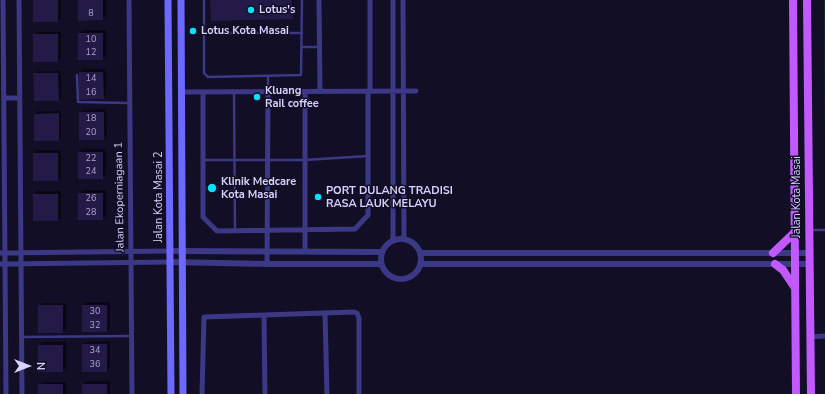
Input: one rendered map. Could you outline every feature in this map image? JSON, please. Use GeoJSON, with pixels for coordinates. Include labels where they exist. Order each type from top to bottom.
{"type":"FeatureCollection","features":[{"type":"Feature","properties":{"kind":"main road","name":"Jalan Kota Masai 2"},"geometry":{"type":"LineString","coordinates":[[168,0],[171,394]]}},
{"type":"Feature","properties":{"kind":"main road","name":"Jalan Kota Masai 2"},"geometry":{"type":"LineString","coordinates":[[181,0],[183,394]]}},
{"type":"Feature","properties":{"kind":"main road","name":"Jalan Kota Masai"},"geometry":{"type":"LineString","coordinates":[[793,0],[796,394]]}},
{"type":"Feature","properties":{"kind":"main road","name":"Jalan Kota Masai"},"geometry":{"type":"LineString","coordinates":[[807,0],[811,394]]}},
{"type":"Feature","properties":{"kind":"main road"},"geometry":{"type":"LineString","coordinates":[[773,253],[795,232]]}},
{"type":"Feature","properties":{"kind":"main road"},"geometry":{"type":"LineString","coordinates":[[775,264],[783,270],[795,289]]}},
{"type":"Feature","properties":{"kind":"street"},"geometry":{"type":"LineString","coordinates":[[3,0],[3,264],[6,394]]}},
{"type":"Feature","properties":{"kind":"street"},"geometry":{"type":"LineString","coordinates":[[18,0],[22,394]]}},
{"type":"Feature","properties":{"kind":"street","name":"Jalan Ekoperniagaan 1"},"geometry":{"type":"LineString","coordinates":[[129,0],[132,394]]}},
{"type":"Feature","properties":{"kind":"street"},"geometry":{"type":"LineString","coordinates":[[319,0],[320,91]]}},
{"type":"Feature","properties":{"kind":"street"},"geometry":{"type":"LineString","coordinates":[[203,92],[203,217],[216,231],[352,230],[367,216],[370,0]]}},
{"type":"Feature","properties":{"kind":"street"},"geometry":{"type":"LineString","coordinates":[[392,0],[394,240]]}},
{"type":"Feature","properties":{"kind":"street"},"geometry":{"type":"LineString","coordinates":[[404,0],[404,238]]}},
{"type":"Feature","properties":{"kind":"street"},"geometry":{"type":"LineString","coordinates":[[181,92],[416,91]]}},
{"type":"Feature","properties":{"kind":"street"},"geometry":{"type":"LineString","coordinates":[[267,264],[268,92]]}},
{"type":"Feature","properties":{"kind":"street"},"geometry":{"type":"LineString","coordinates":[[305,92],[305,251]]}},
{"type":"Feature","properties":{"kind":"street"},"geometry":{"type":"LineString","coordinates":[[4,98],[19,98]]}},
{"type":"Feature","properties":{"kind":"street"},"geometry":{"type":"LineString","coordinates":[[404,238],[411,241],[420,253],[420,264],[413,275],[401,279],[388,275],[381,264],[381,252],[388,243],[394,240],[404,238]]}},
{"type":"Feature","properties":{"kind":"street"},"geometry":{"type":"LineString","coordinates":[[3,253],[170,251],[381,252]]}},
{"type":"Feature","properties":{"kind":"street"},"geometry":{"type":"LineString","coordinates":[[420,253],[809,253]]}},
{"type":"Feature","properties":{"kind":"street"},"geometry":{"type":"LineString","coordinates":[[3,264],[170,262],[381,264]]}},
{"type":"Feature","properties":{"kind":"street"},"geometry":{"type":"LineString","coordinates":[[420,264],[809,264]]}},
{"type":"Feature","properties":{"kind":"street"},"geometry":{"type":"LineString","coordinates":[[202,394],[204,317],[354,312],[359,315],[359,394]]}},
{"type":"Feature","properties":{"kind":"street"},"geometry":{"type":"LineString","coordinates":[[326,313],[327,394]]}},
{"type":"Feature","properties":{"kind":"street"},"geometry":{"type":"LineString","coordinates":[[264,315],[265,394]]}},
{"type":"Feature","properties":{"kind":"street"},"geometry":{"type":"LineString","coordinates":[[810,336],[825,336]]}},
{"type":"Feature","properties":{"kind":"lane"},"geometry":{"type":"LineString","coordinates":[[204,0],[204,73],[206,77],[268,77],[301,75],[302,0]]}},
{"type":"Feature","properties":{"kind":"lane"},"geometry":{"type":"LineString","coordinates":[[204,33],[302,33]]}},
{"type":"Feature","properties":{"kind":"lane"},"geometry":{"type":"LineString","coordinates":[[302,47],[320,47]]}},
{"type":"Feature","properties":{"kind":"lane"},"geometry":{"type":"LineString","coordinates":[[78,75],[78,102],[130,103]]}},
{"type":"Feature","properties":{"kind":"lane"},"geometry":{"type":"LineString","coordinates":[[268,77],[268,92]]}},
{"type":"Feature","properties":{"kind":"lane"},"geometry":{"type":"LineString","coordinates":[[234,92],[235,231]]}},
{"type":"Feature","properties":{"kind":"lane"},"geometry":{"type":"LineString","coordinates":[[203,160],[305,160],[368,156]]}},
{"type":"Feature","properties":{"kind":"lane"},"geometry":{"type":"LineString","coordinates":[[809,230],[825,230]]}},
{"type":"Feature","properties":{"kind":"lane"},"geometry":{"type":"LineString","coordinates":[[22,337],[131,336]]}},
{"type":"Feature","properties":{"kind":"green space"},"geometry":{"type":"Polygon","coordinates":[[[824,0],[825,0],[825,141],[824,0]]]}},
{"type":"Feature","properties":{"kind":"building"},"geometry":{"type":"Polygon","coordinates":[[[33,0],[58,0],[58,22],[33,22],[33,0]]]}},
{"type":"Feature","properties":{"kind":"building"},"geometry":{"type":"Polygon","coordinates":[[[78,0],[103,0],[103,20],[78,21],[78,0]]]}},
{"type":"Feature","properties":{"kind":"building","name":"Lotus's"},"geometry":{"type":"Polygon","coordinates":[[[210,0],[292,0],[293,19],[211,21],[210,0]]]}},
{"type":"Feature","properties":{"kind":"building"},"geometry":{"type":"Polygon","coordinates":[[[78,33],[103,33],[103,60],[78,60],[78,33]]]}},
{"type":"Feature","properties":{"kind":"building"},"geometry":{"type":"Polygon","coordinates":[[[33,34],[58,34],[58,62],[33,62],[33,34]]]}},
{"type":"Feature","properties":{"kind":"building"},"geometry":{"type":"Polygon","coordinates":[[[79,72],[103,72],[104,99],[79,100],[79,72]]]}},
{"type":"Feature","properties":{"kind":"building"},"geometry":{"type":"Polygon","coordinates":[[[33,73],[58,73],[59,101],[34,101],[33,73]]]}},
{"type":"Feature","properties":{"kind":"building"},"geometry":{"type":"Polygon","coordinates":[[[79,112],[104,112],[104,140],[79,140],[79,112]]]}},
{"type":"Feature","properties":{"kind":"building"},"geometry":{"type":"Polygon","coordinates":[[[59,113],[59,141],[34,141],[34,114],[59,113]]]}},
{"type":"Feature","properties":{"kind":"building"},"geometry":{"type":"Polygon","coordinates":[[[78,152],[103,152],[103,179],[78,179],[78,152]]]}},
{"type":"Feature","properties":{"kind":"building"},"geometry":{"type":"Polygon","coordinates":[[[33,153],[58,153],[58,181],[33,181],[33,153]]]}},
{"type":"Feature","properties":{"kind":"building","name":"Klinik Medcare Kota Masai"},"geometry":{"type":"Polygon","coordinates":[[[204,185],[219,185],[219,191],[204,191],[204,185]]]}},
{"type":"Feature","properties":{"kind":"building"},"geometry":{"type":"Polygon","coordinates":[[[78,193],[103,193],[103,220],[78,220],[78,193]]]}},
{"type":"Feature","properties":{"kind":"building"},"geometry":{"type":"Polygon","coordinates":[[[33,194],[58,194],[58,221],[33,221],[33,194]]]}},
{"type":"Feature","properties":{"kind":"building"},"geometry":{"type":"Polygon","coordinates":[[[38,305],[63,305],[63,333],[38,333],[38,305]]]}},
{"type":"Feature","properties":{"kind":"building"},"geometry":{"type":"Polygon","coordinates":[[[82,305],[107,305],[107,332],[82,332],[82,305]]]}},
{"type":"Feature","properties":{"kind":"building"},"geometry":{"type":"Polygon","coordinates":[[[82,344],[107,344],[107,372],[82,372],[82,344]]]}},
{"type":"Feature","properties":{"kind":"building"},"geometry":{"type":"Polygon","coordinates":[[[38,345],[63,345],[63,372],[38,372],[38,345]]]}},
{"type":"Feature","properties":{"kind":"building"},"geometry":{"type":"Polygon","coordinates":[[[38,384],[63,384],[63,394],[38,394],[38,384]]]}},
{"type":"Feature","properties":{"kind":"building"},"geometry":{"type":"Polygon","coordinates":[[[82,384],[107,384],[107,394],[82,394],[82,384]]]}},
{"type":"Feature","properties":{"kind":"place","name":"Lotus's"},"geometry":{"type":"Point","coordinates":[251,10]}},
{"type":"Feature","properties":{"kind":"place","name":"Lotus Kota Masai"},"geometry":{"type":"Point","coordinates":[193,31]}},
{"type":"Feature","properties":{"kind":"place","name":"Kluang Rail coffee"},"geometry":{"type":"Point","coordinates":[257,97]}},
{"type":"Feature","properties":{"kind":"place","name":"Klinik Medcare Kota Masai"},"geometry":{"type":"Point","coordinates":[212,188]}},
{"type":"Feature","properties":{"kind":"place","name":"PORT DULANG TRADISI RASA LAUK MELAYU"},"geometry":{"type":"Point","coordinates":[318,197]}}]}
